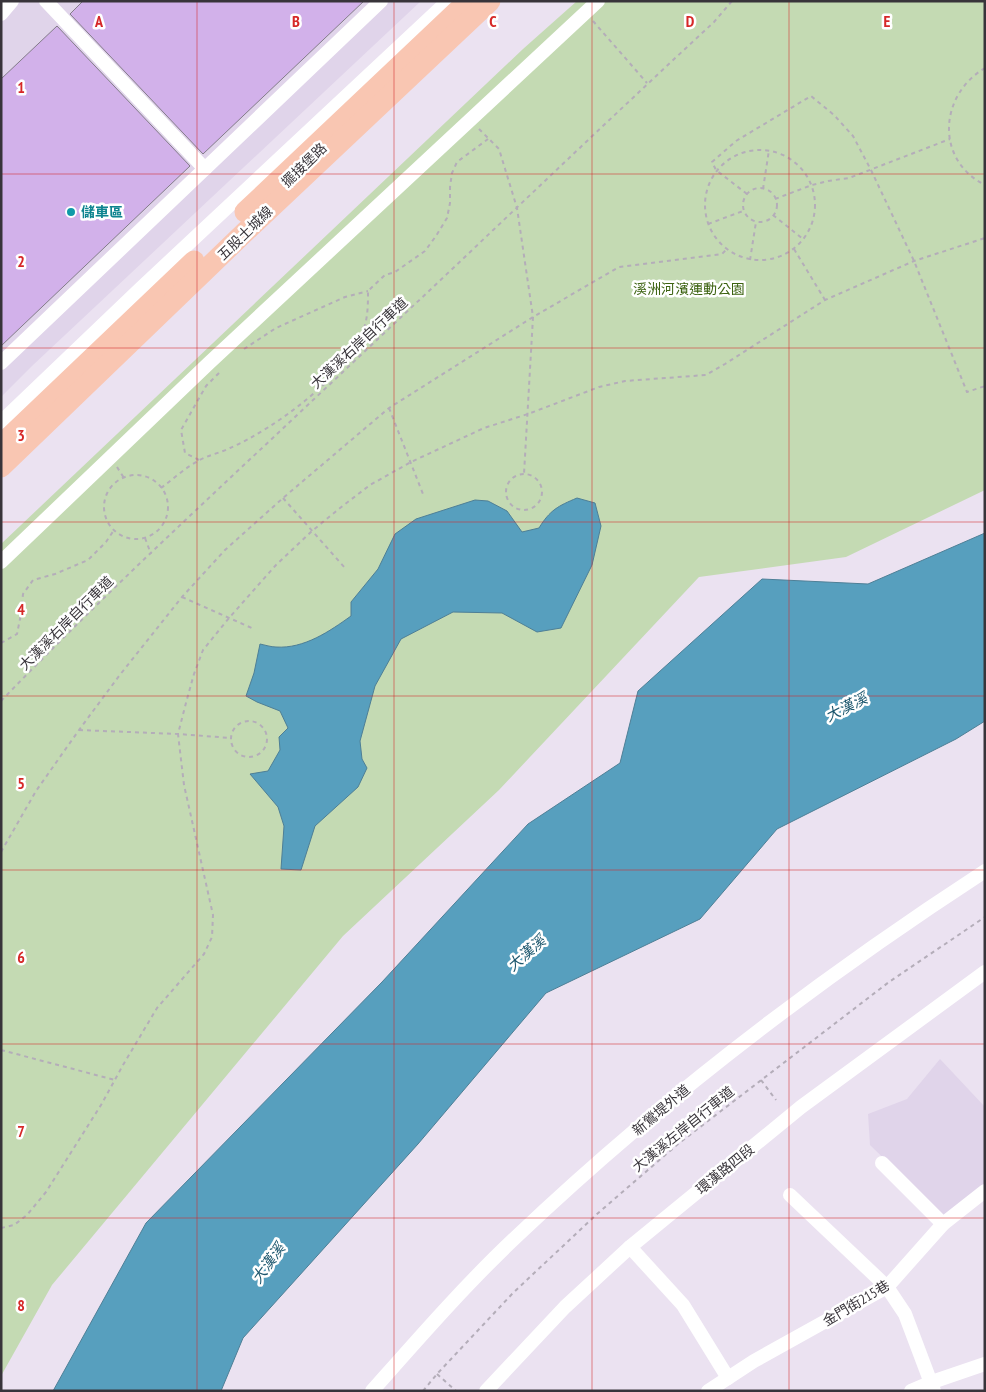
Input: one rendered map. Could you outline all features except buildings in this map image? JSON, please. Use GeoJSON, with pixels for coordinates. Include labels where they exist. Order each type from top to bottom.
{"type":"FeatureCollection","features":[{"type":"Feature","properties":{"kind":"highway","name":"五股土城線"},"geometry":{"type":"LineString","coordinates":[[1,445],[468,1]]}},
{"type":"Feature","properties":{"kind":"highway","name":"五股土城線"},"geometry":{"type":"LineString","coordinates":[[1,467],[245,232],[490,1]]}},
{"type":"Feature","properties":{"kind":"street"},"geometry":{"type":"LineString","coordinates":[[1,14],[12,1]]}},
{"type":"Feature","properties":{"kind":"street"},"geometry":{"type":"LineString","coordinates":[[46,1],[205,169]]}},
{"type":"Feature","properties":{"kind":"street"},"geometry":{"type":"LineString","coordinates":[[1,363],[381,1]]}},
{"type":"Feature","properties":{"kind":"street","name":"擺接堡路"},"geometry":{"type":"LineString","coordinates":[[1,422],[140,289],[448,1]]}},
{"type":"Feature","properties":{"kind":"street","name":"擺接堡路"},"geometry":{"type":"LineString","coordinates":[[1,455],[478,1]]}},
{"type":"Feature","properties":{"kind":"street"},"geometry":{"type":"LineString","coordinates":[[1,562],[216,356],[598,1]]}},
{"type":"Feature","properties":{"kind":"street"},"geometry":{"type":"LineString","coordinates":[[346,96],[361,112]]}},
{"type":"Feature","properties":{"kind":"street","name":"新鶯堤外道"},"geometry":{"type":"LineString","coordinates":[[372,1391],[432,1323],[515,1238],[596,1164],[723,1058],[817,986],[926,909],[985,871]]}},
{"type":"Feature","properties":{"kind":"street","name":"環漢路四段"},"geometry":{"type":"LineString","coordinates":[[486,1391],[565,1307],[630,1247],[801,1107],[985,972]]}},
{"type":"Feature","properties":{"kind":"street"},"geometry":{"type":"LineString","coordinates":[[882,1163],[943,1224]]}},
{"type":"Feature","properties":{"kind":"street","name":"金門街215巷"},"geometry":{"type":"LineString","coordinates":[[708,1391],[754,1361],[887,1287],[943,1224],[985,1191]]}},
{"type":"Feature","properties":{"kind":"street"},"geometry":{"type":"LineString","coordinates":[[790,1195],[887,1287],[905,1314],[933,1386]]}},
{"type":"Feature","properties":{"kind":"street"},"geometry":{"type":"LineString","coordinates":[[630,1247],[682,1305],[728,1378]]}},
{"type":"Feature","properties":{"kind":"street"},"geometry":{"type":"LineString","coordinates":[[911,1391],[933,1386],[985,1364]]}},
{"type":"Feature","properties":{"kind":"path","name":"大漢溪右岸自行車道"},"geometry":{"type":"LineString","coordinates":[[1,701],[113,590],[537,187],[714,22],[732,1]]}},
{"type":"Feature","properties":{"kind":"path"},"geometry":{"type":"LineString","coordinates":[[591,19],[648,83]]}},
{"type":"Feature","properties":{"kind":"path"},"geometry":{"type":"LineString","coordinates":[[985,68],[973,75],[960,92],[952,107],[948,124],[954,153],[964,170],[985,185]]}},
{"type":"Feature","properties":{"kind":"path"},"geometry":{"type":"LineString","coordinates":[[747,194],[716,170],[712,162],[736,141],[811,96],[834,115],[853,136],[871,170],[914,261],[966,392],[985,386]]}},
{"type":"Feature","properties":{"kind":"path"},"geometry":{"type":"LineString","coordinates":[[476,125],[499,149],[517,208],[533,317],[524,474]]}},
{"type":"Feature","properties":{"kind":"path"},"geometry":{"type":"LineString","coordinates":[[245,349],[276,328],[345,297],[368,291],[386,275],[395,272],[424,251],[447,218],[452,172],[457,162],[488,139]]}},
{"type":"Feature","properties":{"kind":"path"},"geometry":{"type":"LineString","coordinates":[[775,199],[828,180],[849,178],[950,139]]}},
{"type":"Feature","properties":{"kind":"path"},"geometry":{"type":"LineString","coordinates":[[755,150],[769,150],[795,162],[805,173],[812,185],[815,199],[815,213],[811,227],[804,240],[781,256],[766,260],[750,260],[727,250],[715,238],[704,210],[709,182],[716,170],[727,160],[740,153],[755,150]]}},
{"type":"Feature","properties":{"kind":"path"},"geometry":{"type":"LineString","coordinates":[[763,189],[769,150]]}},
{"type":"Feature","properties":{"kind":"path"},"geometry":{"type":"LineString","coordinates":[[757,189],[763,189],[772,194],[775,199],[776,210],[773,215],[763,222],[756,222],[746,216],[744,199],[747,194],[751,190],[757,189]]}},
{"type":"Feature","properties":{"kind":"path"},"geometry":{"type":"LineString","coordinates":[[708,224],[744,210]]}},
{"type":"Feature","properties":{"kind":"path"},"geometry":{"type":"LineString","coordinates":[[773,215],[804,240]]}},
{"type":"Feature","properties":{"kind":"path"},"geometry":{"type":"LineString","coordinates":[[750,260],[756,222]]}},
{"type":"Feature","properties":{"kind":"path"},"geometry":{"type":"LineString","coordinates":[[1,1228],[14,1225],[27,1215],[46,1192],[101,1106],[114,1080],[157,1008],[204,954],[212,937],[213,916],[184,785],[178,734],[194,674],[204,650],[229,618],[276,565],[312,531],[370,485],[411,462],[484,428],[528,414],[599,387],[626,381],[706,375],[825,300],[914,261],[985,238]]}},
{"type":"Feature","properties":{"kind":"path"},"geometry":{"type":"LineString","coordinates":[[794,248],[825,300]]}},
{"type":"Feature","properties":{"kind":"path"},"geometry":{"type":"LineString","coordinates":[[1,852],[36,791],[79,730],[182,597],[225,550],[389,408],[533,317],[619,267],[722,254],[727,250]]}},
{"type":"Feature","properties":{"kind":"path"},"geometry":{"type":"LineString","coordinates":[[161,488],[199,460],[230,448],[288,414],[333,375],[352,353],[365,326],[368,310],[368,291]]}},
{"type":"Feature","properties":{"kind":"path"},"geometry":{"type":"LineString","coordinates":[[199,460],[185,453],[181,430],[206,386],[225,367]]}},
{"type":"Feature","properties":{"kind":"path"},"geometry":{"type":"LineString","coordinates":[[313,393],[317,397]]}},
{"type":"Feature","properties":{"kind":"path"},"geometry":{"type":"LineString","coordinates":[[389,408],[423,494]]}},
{"type":"Feature","properties":{"kind":"path"},"geometry":{"type":"LineString","coordinates":[[115,464],[124,478]]}},
{"type":"Feature","properties":{"kind":"path"},"geometry":{"type":"LineString","coordinates":[[524,474],[535,479],[542,494],[540,500],[532,508],[520,510],[510,504],[507,499],[506,487],[513,478],[524,474]]}},
{"type":"Feature","properties":{"kind":"path"},"geometry":{"type":"LineString","coordinates":[[144,476],[154,481],[166,497],[167,517],[162,526],[145,538],[134,539],[124,536],[114,530],[108,522],[105,512],[108,492],[124,478],[144,476]]}},
{"type":"Feature","properties":{"kind":"path"},"geometry":{"type":"LineString","coordinates":[[283,498],[345,568]]}},
{"type":"Feature","properties":{"kind":"path"},"geometry":{"type":"LineString","coordinates":[[1,643],[17,634],[23,594],[34,580],[55,574],[88,560],[106,542],[114,530]]}},
{"type":"Feature","properties":{"kind":"path"},"geometry":{"type":"LineString","coordinates":[[145,538],[151,554]]}},
{"type":"Feature","properties":{"kind":"path"},"geometry":{"type":"LineString","coordinates":[[182,597],[254,629]]}},
{"type":"Feature","properties":{"kind":"path"},"geometry":{"type":"LineString","coordinates":[[245,721],[256,723],[265,731],[267,736],[261,752],[250,757],[239,754],[232,744],[231,738],[235,728],[245,721]]}},
{"type":"Feature","properties":{"kind":"path"},"geometry":{"type":"LineString","coordinates":[[79,730],[231,738]]}},
{"type":"Feature","properties":{"kind":"path","name":"大漢溪左岸自行車道"},"geometry":{"type":"LineString","coordinates":[[423,1391],[513,1293],[596,1214],[678,1144],[889,982],[985,917]]}},
{"type":"Feature","properties":{"kind":"path"},"geometry":{"type":"LineString","coordinates":[[1,1050],[114,1080]]}},
{"type":"Feature","properties":{"kind":"path"},"geometry":{"type":"LineString","coordinates":[[760,1080],[776,1100]]}},
{"type":"Feature","properties":{"kind":"path"},"geometry":{"type":"LineString","coordinates":[[437,1374],[456,1391]]}},
{"type":"Feature","properties":{"kind":"shaded area","name":"儲車區"},"geometry":{"type":"Polygon","coordinates":[[[1,1],[421,1],[1,397],[1,1]]]}},
{"type":"Feature","properties":{"kind":"shaded area"},"geometry":{"type":"Polygon","coordinates":[[[940,1059],[985,1107],[985,1184],[944,1217],[870,1145],[868,1114],[907,1099],[940,1059]]]}},
{"type":"Feature","properties":{"kind":"green space","name":"溪洲河濱運動公園"},"geometry":{"type":"Polygon","coordinates":[[[577,1],[985,1],[985,490],[846,557],[699,577],[499,790],[343,936],[52,1285],[1,1376],[1,544],[523,49],[577,1]]]}},
{"type":"Feature","properties":{"kind":"water"},"geometry":{"type":"Polygon","coordinates":[[[577,498],[595,503],[601,526],[592,565],[561,628],[537,632],[502,613],[453,612],[401,639],[375,686],[360,741],[362,759],[367,768],[358,787],[315,826],[301,870],[281,869],[284,826],[278,807],[250,774],[268,771],[280,750],[279,737],[288,728],[280,711],[246,696],[254,673],[260,644],[276,647],[297,645],[316,638],[351,616],[351,602],[378,569],[395,534],[416,519],[475,500],[488,501],[507,511],[522,532],[539,528],[555,509],[577,498]]]}},
{"type":"Feature","properties":{"kind":"water","name":"大漢溪"},"geometry":{"type":"Polygon","coordinates":[[[985,533],[985,721],[956,739],[777,829],[700,919],[546,993],[418,1144],[243,1338],[221,1391],[53,1391],[146,1223],[382,982],[528,824],[620,763],[638,691],[762,579],[868,584],[985,533]]]}},
{"type":"Feature","properties":{"kind":"place","name":"儲車區"},"geometry":{"type":"Point","coordinates":[71,212]}}]}
